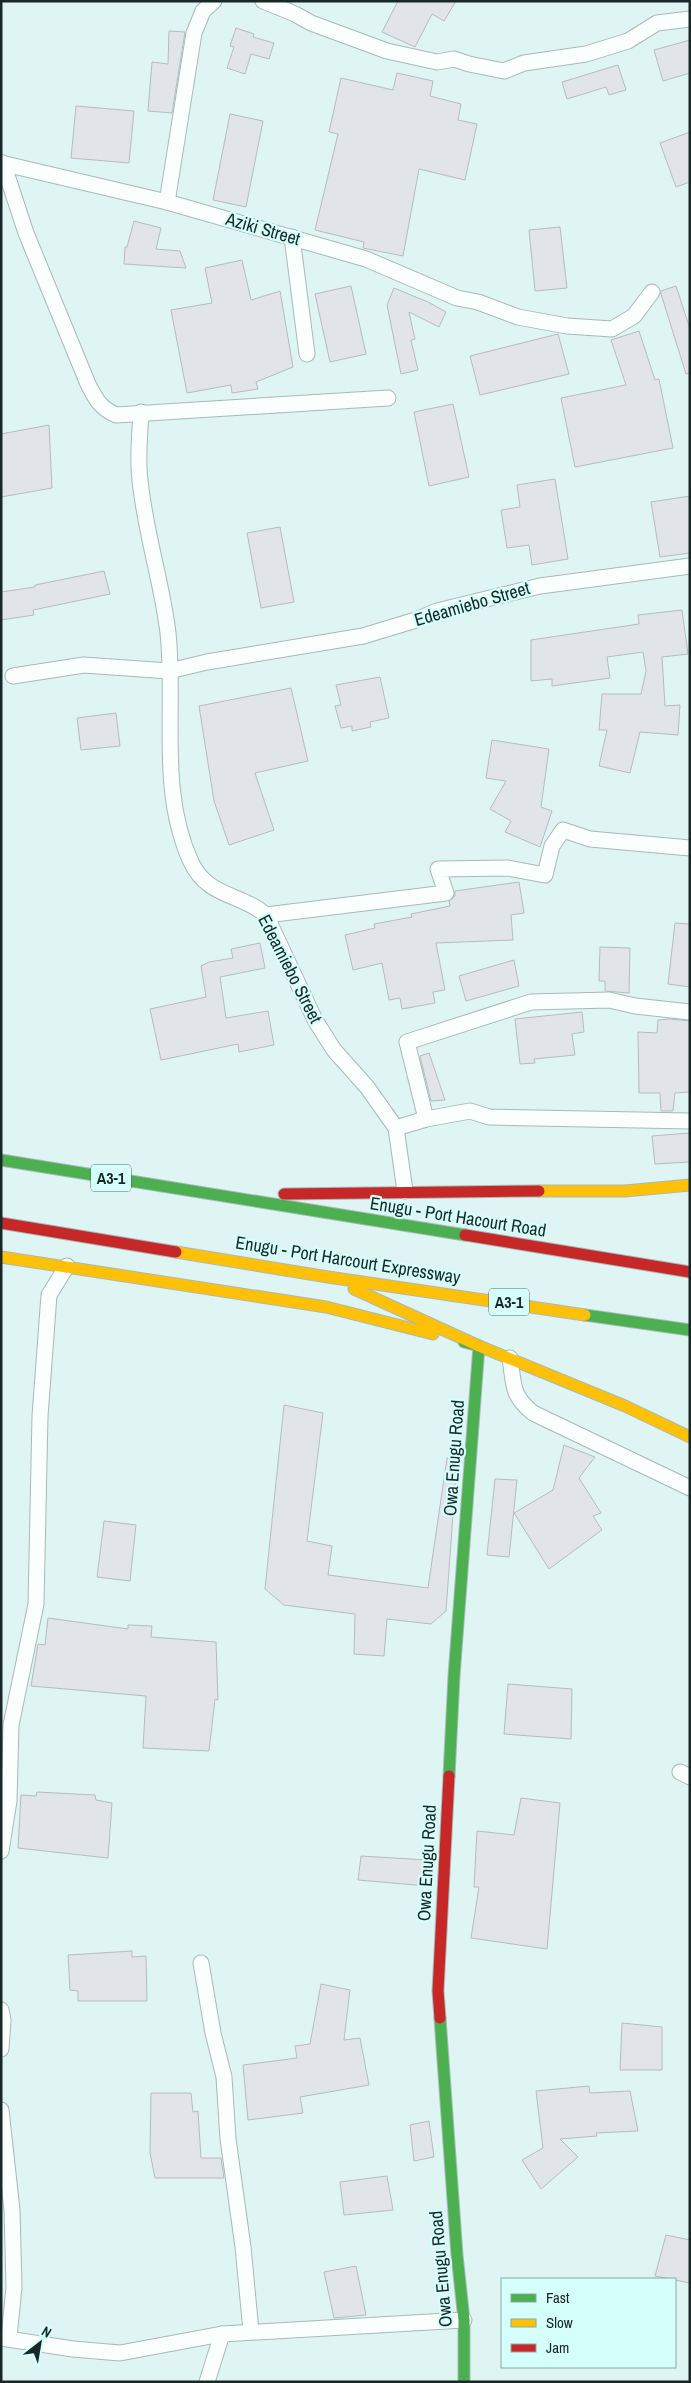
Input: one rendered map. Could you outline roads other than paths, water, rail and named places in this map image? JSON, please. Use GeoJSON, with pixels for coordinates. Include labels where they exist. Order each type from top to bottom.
{"type":"FeatureCollection","features":[{"type":"Feature","properties":{"kind":"main road","name":"A3-1"},"geometry":{"type":"LineString","coordinates":[[1,1160],[220,1196]]}},
{"type":"Feature","properties":{"kind":"main road"},"geometry":{"type":"LineString","coordinates":[[220,1196],[405,1191],[625,1191],[690,1185]]}},
{"type":"Feature","properties":{"kind":"main road","name":"Enugu - Port Hacourt Road"},"geometry":{"type":"LineString","coordinates":[[220,1196],[690,1272]]}},
{"type":"Feature","properties":{"kind":"main road","name":"Enugu - Port Harcourt Expressway"},"geometry":{"type":"LineString","coordinates":[[1,1223],[328,1277],[690,1330]]}},
{"type":"Feature","properties":{"kind":"main road"},"geometry":{"type":"LineString","coordinates":[[1,1257],[326,1307],[479,1346]]}},
{"type":"Feature","properties":{"kind":"main road"},"geometry":{"type":"LineString","coordinates":[[328,1277],[479,1346],[625,1406],[690,1437]]}},
{"type":"Feature","properties":{"kind":"main road","name":"Owa Enugu Road"},"geometry":{"type":"LineString","coordinates":[[464,2382],[464,2320],[457,2255],[438,1991],[454,1676],[479,1346]]}},
{"type":"Feature","properties":{"kind":"street"},"geometry":{"type":"LineString","coordinates":[[167,202],[194,33],[202,11],[214,1]]}},
{"type":"Feature","properties":{"kind":"street"},"geometry":{"type":"LineString","coordinates":[[263,1],[295,14],[311,23],[387,51],[437,62],[454,59],[504,71],[524,63],[586,54],[628,41],[657,23],[690,19]]}},
{"type":"Feature","properties":{"kind":"street"},"geometry":{"type":"LineString","coordinates":[[2,163],[26,233],[88,384],[99,405],[116,415],[388,398]]}},
{"type":"Feature","properties":{"kind":"street","name":"Aziki Street"},"geometry":{"type":"LineString","coordinates":[[2,163],[167,202],[366,259],[456,298],[478,302],[518,317],[567,326],[612,329],[634,316],[652,292]]}},
{"type":"Feature","properties":{"kind":"street"},"geometry":{"type":"LineString","coordinates":[[292,237],[307,354]]}},
{"type":"Feature","properties":{"kind":"street","name":"Edeamiebo Street"},"geometry":{"type":"LineString","coordinates":[[141,412],[140,479],[168,634],[173,800],[192,862],[201,877],[221,894],[256,907],[266,915],[315,1020],[334,1050],[367,1087],[396,1128],[405,1191]]}},
{"type":"Feature","properties":{"kind":"street","name":"Edeamiebo Street"},"geometry":{"type":"LineString","coordinates":[[13,676],[84,665],[169,671],[207,662],[363,636],[416,620],[437,611],[540,586],[690,566]]}},
{"type":"Feature","properties":{"kind":"street"},"geometry":{"type":"LineString","coordinates":[[266,915],[446,893],[438,868],[508,868],[545,875],[552,846],[563,830],[590,839],[690,848]]}},
{"type":"Feature","properties":{"kind":"street"},"geometry":{"type":"LineString","coordinates":[[426,1119],[407,1042],[531,1002],[608,1000],[635,1006],[690,1012]]}},
{"type":"Feature","properties":{"kind":"street"},"geometry":{"type":"LineString","coordinates":[[396,1128],[426,1119],[470,1111],[489,1117],[690,1121]]}},
{"type":"Feature","properties":{"kind":"street"},"geometry":{"type":"LineString","coordinates":[[1,1851],[9,1801],[11,1725],[36,1604],[40,1416],[49,1295],[67,1266]]}},
{"type":"Feature","properties":{"kind":"street"},"geometry":{"type":"LineString","coordinates":[[510,1358],[515,1392],[519,1402],[533,1414],[690,1488]]}},
{"type":"Feature","properties":{"kind":"street"},"geometry":{"type":"LineString","coordinates":[[201,1962],[213,2033],[224,2077],[228,2139],[243,2247],[251,2331]]}},
{"type":"Feature","properties":{"kind":"street"},"geometry":{"type":"LineString","coordinates":[[1,2010],[3,2020],[1,2049]]}},
{"type":"Feature","properties":{"kind":"street"},"geometry":{"type":"LineString","coordinates":[[1,2110],[12,2210],[14,2287],[5,2338],[73,2349],[120,2352],[222,2334],[251,2331],[464,2320]]}},
{"type":"Feature","properties":{"kind":"street"},"geometry":{"type":"LineString","coordinates":[[208,2382],[222,2334]]}}]}
